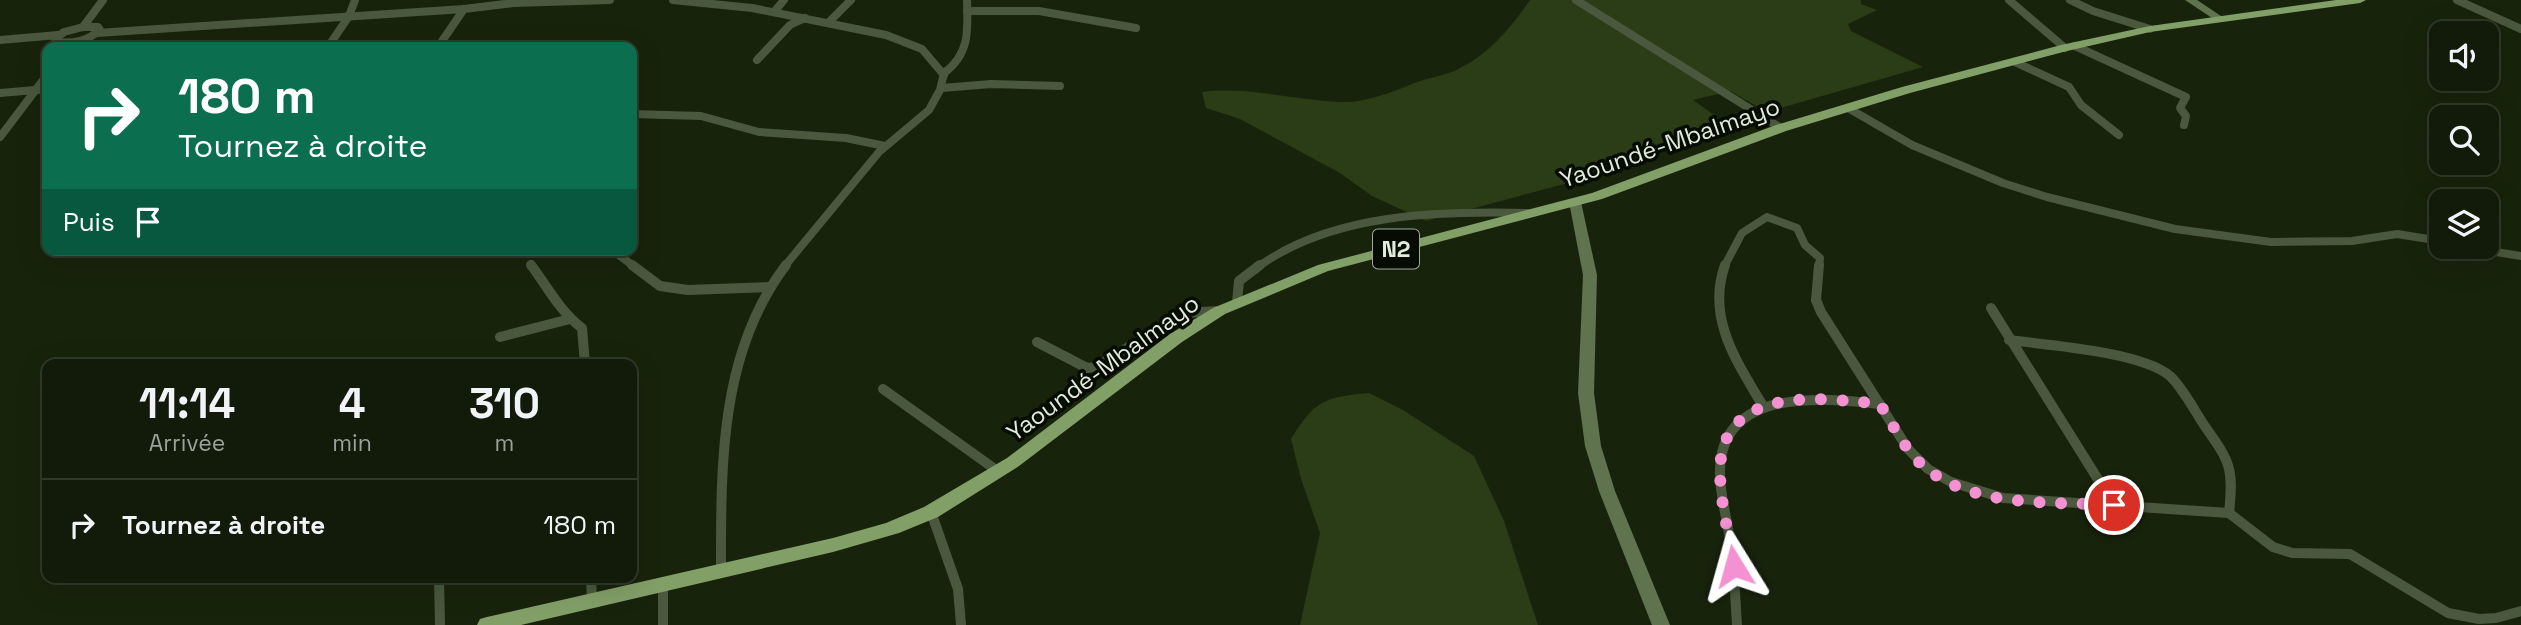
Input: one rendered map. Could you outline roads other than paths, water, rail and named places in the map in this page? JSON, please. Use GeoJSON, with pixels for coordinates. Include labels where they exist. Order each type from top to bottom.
{"type":"FeatureCollection","features":[{"type":"Feature","properties":{"kind":"highway","name":"Yaoundé-Mbalmayo"},"geometry":{"type":"LineString","coordinates":[[487,625],[833,545],[891,528],[931,512],[999,472],[1176,338],[1219,311],[1323,268],[1618,190],[1781,128],[2070,47],[2150,29],[2360,0]]}},
{"type":"Feature","properties":{"kind":"main road"},"geometry":{"type":"LineString","coordinates":[[2190,0],[2219,19]]}},
{"type":"Feature","properties":{"kind":"main road"},"geometry":{"type":"LineString","coordinates":[[1575,202],[1590,275],[1586,393],[1593,446],[1607,491],[1661,625]]}},
{"type":"Feature","properties":{"kind":"street"},"geometry":{"type":"LineString","coordinates":[[83,27],[103,0]]}},
{"type":"Feature","properties":{"kind":"street"},"geometry":{"type":"LineString","coordinates":[[331,42],[349,16],[355,0]]}},
{"type":"Feature","properties":{"kind":"street"},"geometry":{"type":"LineString","coordinates":[[77,42],[97,33],[464,9],[526,1],[611,0]]}},
{"type":"Feature","properties":{"kind":"street"},"geometry":{"type":"LineString","coordinates":[[673,0],[774,12],[887,35],[922,49],[944,75]]}},
{"type":"Feature","properties":{"kind":"street"},"geometry":{"type":"LineString","coordinates":[[774,12],[784,0]]}},
{"type":"Feature","properties":{"kind":"street"},"geometry":{"type":"LineString","coordinates":[[828,23],[851,0]]}},
{"type":"Feature","properties":{"kind":"street"},"geometry":{"type":"LineString","coordinates":[[721,572],[721,467],[726,413],[737,363],[759,309],[771,286],[814,230],[885,146],[925,115],[942,88],[944,75],[964,54],[968,40],[967,0]]}},
{"type":"Feature","properties":{"kind":"street"},"geometry":{"type":"LineString","coordinates":[[1576,0],[1781,128]]}},
{"type":"Feature","properties":{"kind":"street"},"geometry":{"type":"LineString","coordinates":[[2009,0],[2070,47],[2186,97],[2180,108],[2186,116],[2185,125]]}},
{"type":"Feature","properties":{"kind":"street"},"geometry":{"type":"LineString","coordinates":[[2070,0],[2092,11],[2150,29]]}},
{"type":"Feature","properties":{"kind":"street"},"geometry":{"type":"LineString","coordinates":[[2456,0],[2521,29]]}},
{"type":"Feature","properties":{"kind":"street"},"geometry":{"type":"LineString","coordinates":[[441,42],[464,9]]}},
{"type":"Feature","properties":{"kind":"street"},"geometry":{"type":"LineString","coordinates":[[967,11],[1039,11],[1136,28]]}},
{"type":"Feature","properties":{"kind":"street"},"geometry":{"type":"LineString","coordinates":[[757,60],[790,25],[806,18]]}},
{"type":"Feature","properties":{"kind":"street"},"geometry":{"type":"LineString","coordinates":[[0,40],[58,35],[83,27],[98,27],[97,33]]}},
{"type":"Feature","properties":{"kind":"street"},"geometry":{"type":"LineString","coordinates":[[57,42],[55,39],[58,35]]}},
{"type":"Feature","properties":{"kind":"street"},"geometry":{"type":"LineString","coordinates":[[2015,62],[2070,87],[2081,105],[2119,135]]}},
{"type":"Feature","properties":{"kind":"street"},"geometry":{"type":"LineString","coordinates":[[0,137],[42,82]]}},
{"type":"Feature","properties":{"kind":"street"},"geometry":{"type":"LineString","coordinates":[[942,88],[991,84],[1060,86]]}},
{"type":"Feature","properties":{"kind":"street"},"geometry":{"type":"LineString","coordinates":[[0,93],[42,89]]}},
{"type":"Feature","properties":{"kind":"street"},"geometry":{"type":"LineString","coordinates":[[1848,108],[1912,145],[2003,183],[2175,229],[2272,242],[2352,241],[2397,234],[2429,239]]}},
{"type":"Feature","properties":{"kind":"street"},"geometry":{"type":"LineString","coordinates":[[637,114],[701,116],[760,132],[846,138],[885,146]]}},
{"type":"Feature","properties":{"kind":"street"},"geometry":{"type":"LineString","coordinates":[[1237,302],[1239,281],[1282,250],[1318,234],[1360,223],[1392,219],[1527,213]]}},
{"type":"Feature","properties":{"kind":"street"},"geometry":{"type":"LineString","coordinates":[[1763,406],[1727,339],[1719,312],[1717,292],[1732,244],[1753,224],[1767,217],[1797,228],[1805,245],[1820,258],[1816,304],[1916,459],[1937,476],[1960,488],[2003,498],[2230,513],[2273,547],[2292,553],[2350,554],[2448,613],[2479,619],[2496,618],[2521,611]]}},
{"type":"Feature","properties":{"kind":"street"},"geometry":{"type":"LineString","coordinates":[[2499,252],[2521,256]]}},
{"type":"Feature","properties":{"kind":"street"},"geometry":{"type":"LineString","coordinates":[[620,256],[660,286],[688,290],[771,286]]}},
{"type":"Feature","properties":{"kind":"street"},"geometry":{"type":"LineString","coordinates":[[531,265],[570,319],[582,328],[585,359]]}},
{"type":"Feature","properties":{"kind":"street"},"geometry":{"type":"LineString","coordinates":[[1991,308],[2114,505]]}},
{"type":"Feature","properties":{"kind":"street"},"geometry":{"type":"LineString","coordinates":[[1037,342],[1087,368],[1096,367],[1185,313],[1219,311]]}},
{"type":"Feature","properties":{"kind":"street"},"geometry":{"type":"LineString","coordinates":[[500,337],[570,319]]}},
{"type":"Feature","properties":{"kind":"street"},"geometry":{"type":"LineString","coordinates":[[2009,340],[2138,361],[2170,376],[2228,460],[2233,479],[2230,513]]}},
{"type":"Feature","properties":{"kind":"street"},"geometry":{"type":"LineString","coordinates":[[883,389],[999,472]]}},
{"type":"Feature","properties":{"kind":"street"},"geometry":{"type":"LineString","coordinates":[[1737,625],[1734,566],[1721,485],[1722,454],[1727,439],[1742,419],[1763,406],[1825,398],[1880,404]]}},
{"type":"Feature","properties":{"kind":"street"},"geometry":{"type":"LineString","coordinates":[[931,512],[958,589],[961,625]]}},
{"type":"Feature","properties":{"kind":"street"},"geometry":{"type":"LineString","coordinates":[[439,583],[440,625]]}},
{"type":"Feature","properties":{"kind":"street"},"geometry":{"type":"LineString","coordinates":[[591,583],[592,601]]}},
{"type":"Feature","properties":{"kind":"street"},"geometry":{"type":"LineString","coordinates":[[663,584],[663,625]]}}]}
